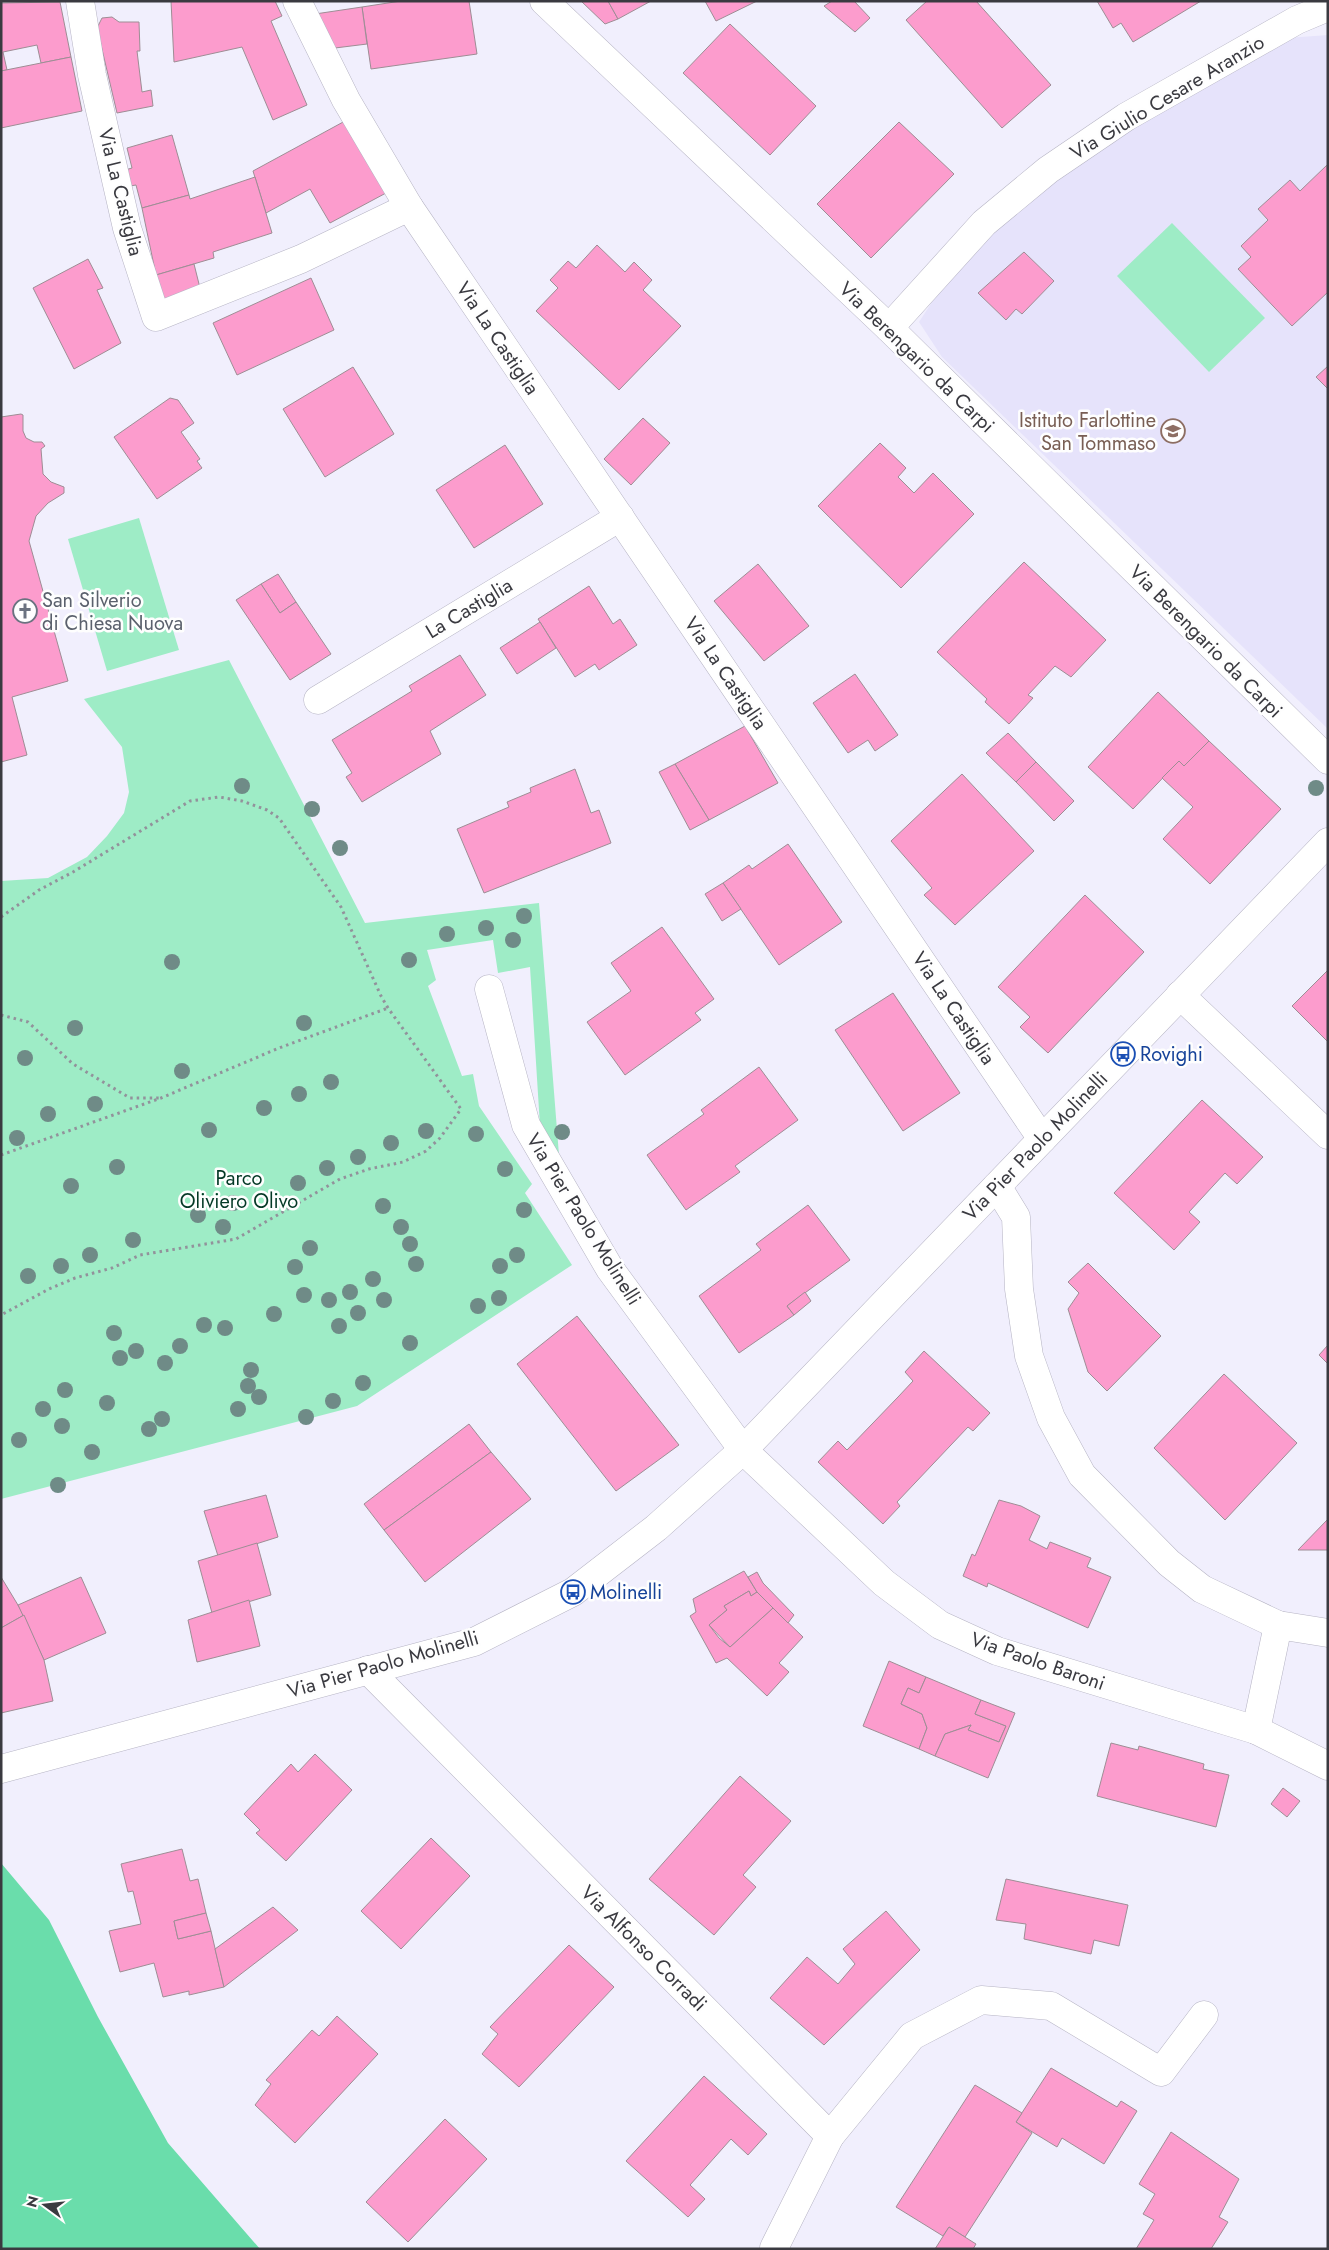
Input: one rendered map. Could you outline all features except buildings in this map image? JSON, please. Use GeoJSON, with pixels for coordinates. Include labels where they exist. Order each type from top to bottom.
{"type":"FeatureCollection","features":[{"type":"Feature","properties":{"kind":"street","name":"Via La Castiglia"},"geometry":{"type":"LineString","coordinates":[[80,1],[92,75],[127,228],[156,316],[301,259],[409,207]]}},
{"type":"Feature","properties":{"kind":"street","name":"Via La Castiglia"},"geometry":{"type":"LineString","coordinates":[[297,1],[346,100],[409,207],[1042,1139]]}},
{"type":"Feature","properties":{"kind":"street","name":"Via Berengario da Carpi"},"geometry":{"type":"LineString","coordinates":[[544,1],[889,328],[1328,760]]}},
{"type":"Feature","properties":{"kind":"street","name":"Via Giulio Cesare Aranzio"},"geometry":{"type":"LineString","coordinates":[[889,328],[984,223],[1048,170],[1126,117],[1297,20],[1328,8]]}},
{"type":"Feature","properties":{"kind":"street","name":"La Castiglia"},"geometry":{"type":"LineString","coordinates":[[318,700],[620,517]]}},
{"type":"Feature","properties":{"kind":"street","name":"Via Pier Paolo Molinelli"},"geometry":{"type":"LineString","coordinates":[[1,1769],[474,1642],[573,1592],[656,1528],[744,1450],[1328,842]]}},
{"type":"Feature","properties":{"kind":"street","name":"Via Pier Paolo Molinelli"},"geometry":{"type":"LineString","coordinates":[[489,989],[526,1125],[610,1268],[744,1450]]}},
{"type":"Feature","properties":{"kind":"street"},"geometry":{"type":"LineString","coordinates":[[1180,995],[1328,1135]]}},
{"type":"Feature","properties":{"kind":"street"},"geometry":{"type":"LineString","coordinates":[[997,1186],[1016,1217],[1019,1289],[1029,1356],[1052,1418],[1082,1475],[1169,1563],[1202,1589],[1278,1625],[1328,1633]]}},
{"type":"Feature","properties":{"kind":"street","name":"Via Paolo Baroni"},"geometry":{"type":"LineString","coordinates":[[744,1450],[884,1583],[940,1625],[997,1651],[1256,1730],[1328,1766]]}},
{"type":"Feature","properties":{"kind":"street"},"geometry":{"type":"LineString","coordinates":[[1256,1730],[1278,1625]]}},
{"type":"Feature","properties":{"kind":"street","name":"Via Alfonso Corradi"},"geometry":{"type":"LineString","coordinates":[[368,1670],[830,2136]]}},
{"type":"Feature","properties":{"kind":"street"},"geometry":{"type":"LineString","coordinates":[[776,2249],[774,2248],[830,2136],[912,2036],[981,2000],[1052,2006],[1161,2072],[1204,2015]]}},
{"type":"Feature","properties":{"kind":"path"},"geometry":{"type":"LineString","coordinates":[[1,917],[39,890],[74,872],[190,801],[219,797],[242,801],[268,810],[279,818],[301,846],[341,907],[388,1008],[461,1109],[440,1138],[426,1152],[403,1162],[368,1169],[340,1179],[236,1239],[140,1255],[112,1268],[75,1278],[49,1289],[1,1315]]}},
{"type":"Feature","properties":{"kind":"path"},"geometry":{"type":"LineString","coordinates":[[1,1156],[161,1098],[279,1048],[388,1008]]}},
{"type":"Feature","properties":{"kind":"path"},"geometry":{"type":"LineString","coordinates":[[1,1015],[28,1022],[73,1064],[130,1098],[161,1098]]}},
{"type":"Feature","properties":{"kind":"shaded area","name":"Istituto Farlottine San Tommaso"},"geometry":{"type":"Polygon","coordinates":[[[1328,35],[1328,729],[942,357],[919,322],[984,223],[1261,40],[1328,35]]]}},
{"type":"Feature","properties":{"kind":"green space"},"geometry":{"type":"Polygon","coordinates":[[[1172,223],[1265,318],[1209,372],[1117,276],[1172,223]]]}},
{"type":"Feature","properties":{"kind":"green space"},"geometry":{"type":"Polygon","coordinates":[[[139,518],[179,650],[107,671],[68,539],[139,518]]]}},
{"type":"Feature","properties":{"kind":"green space","name":"Parco Oliviero Olivo"},"geometry":{"type":"Polygon","coordinates":[[[229,660],[365,923],[539,903],[559,1155],[540,1126],[530,967],[498,973],[493,940],[427,950],[436,980],[428,986],[462,1076],[473,1074],[479,1106],[532,1184],[525,1193],[572,1265],[357,1406],[1,1499],[1,881],[48,878],[87,857],[107,836],[124,813],[129,792],[122,747],[84,699],[229,660]]]}},
{"type":"Feature","properties":{"kind":"green space"},"geometry":{"type":"Polygon","coordinates":[[[1,1863],[49,1920],[98,2017],[168,2143],[260,2249],[1,2249],[1,1863]]]}},
{"type":"Feature","properties":{"kind":"place","name":"Istituto Farlottine San Tommaso"},"geometry":{"type":"Point","coordinates":[1173,431]}},
{"type":"Feature","properties":{"kind":"place","name":"San Silverio di Chiesa Nuova"},"geometry":{"type":"Point","coordinates":[25,611]}},
{"type":"Feature","properties":{"kind":"place","name":"Rovighi"},"geometry":{"type":"Point","coordinates":[1123,1054]}},
{"type":"Feature","properties":{"kind":"place","name":"Molinelli"},"geometry":{"type":"Point","coordinates":[573,1592]}}]}
